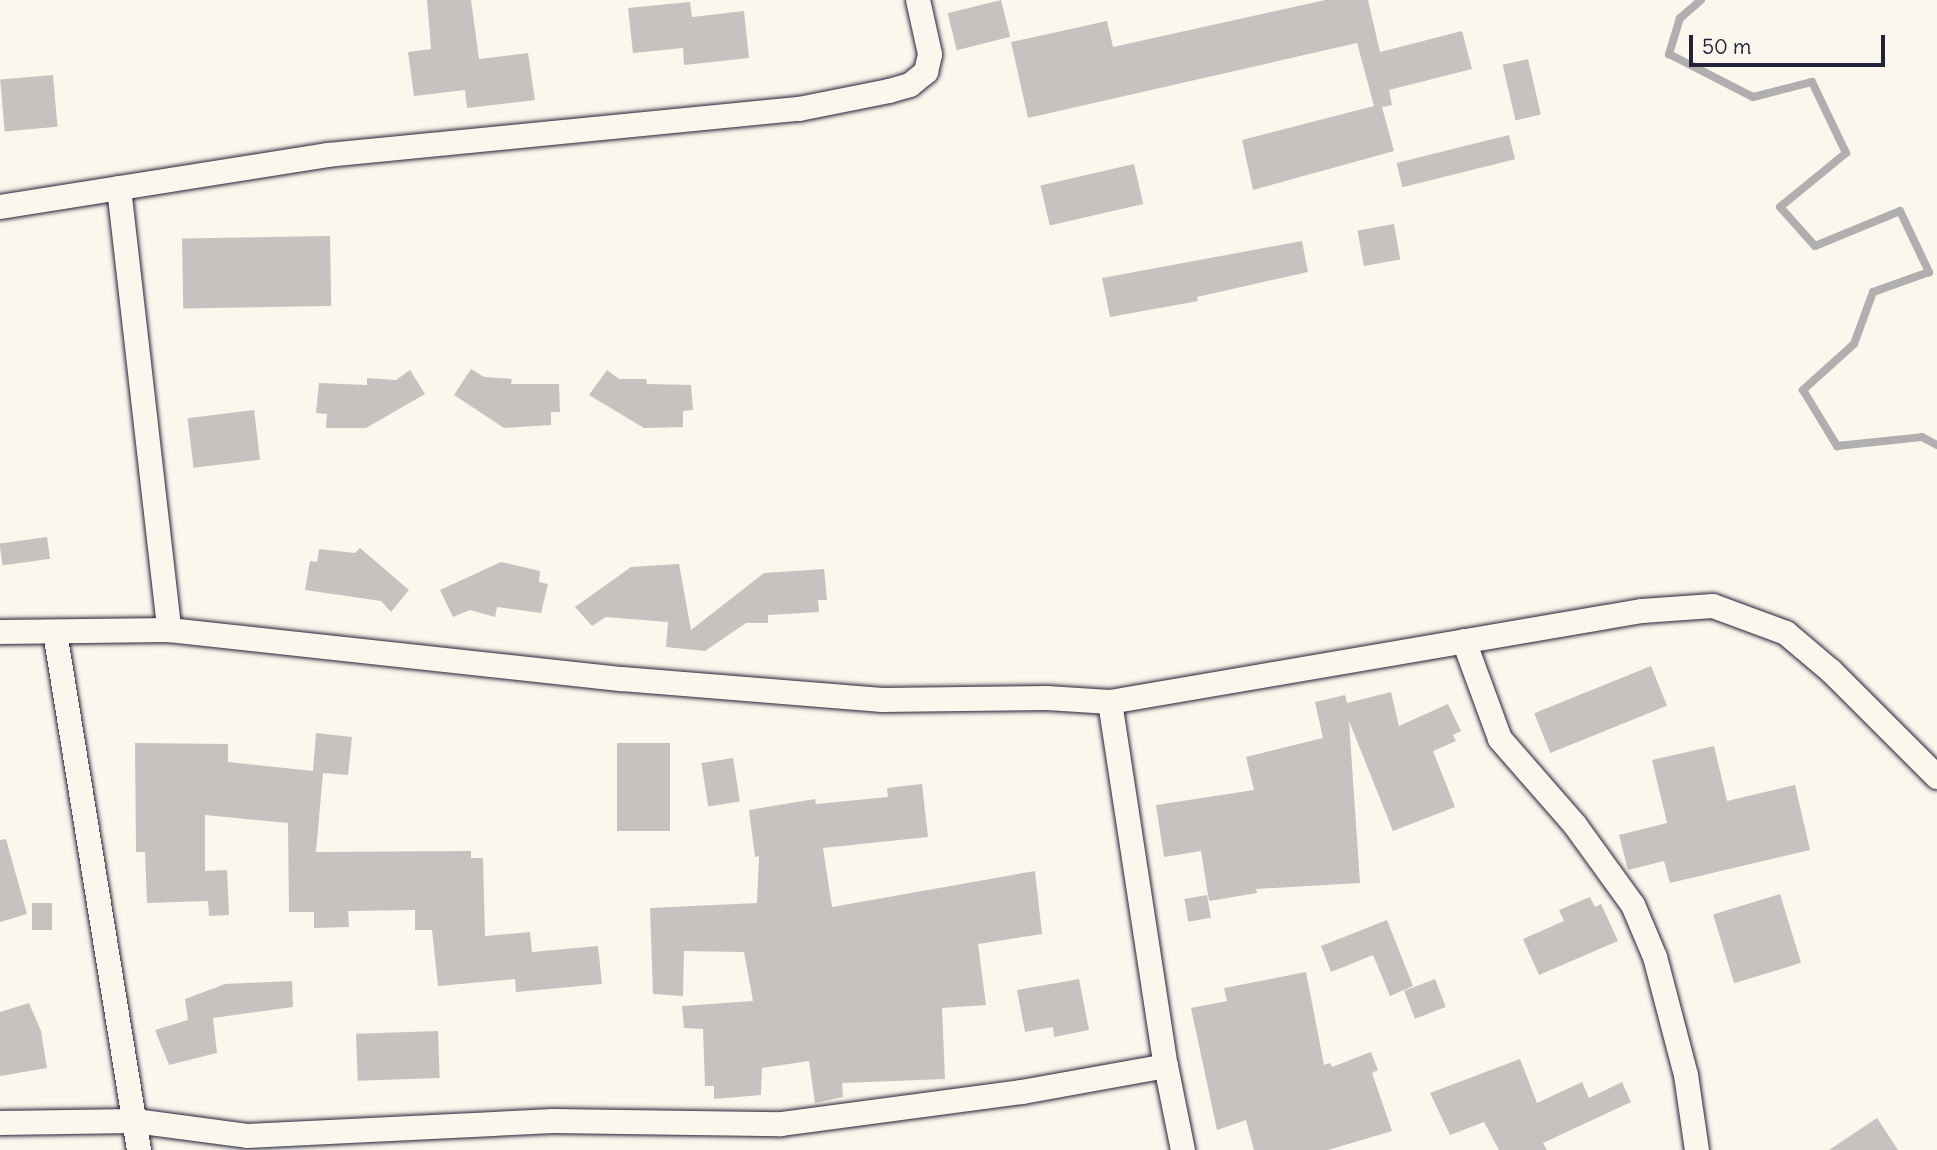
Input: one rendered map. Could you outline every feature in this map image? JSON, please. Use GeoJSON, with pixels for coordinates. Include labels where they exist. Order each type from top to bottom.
{"type":"FeatureCollection","features":[{"type":"Feature","properties":{"kind":"street"},"geometry":{"type":"LineString","coordinates":[[0,207],[328,155],[799,108],[889,91],[910,85],[926,72],[930,54],[918,0]]}},
{"type":"Feature","properties":{"kind":"street"},"geometry":{"type":"LineString","coordinates":[[119,188],[169,630]]}},
{"type":"Feature","properties":{"kind":"street"},"geometry":{"type":"LineString","coordinates":[[0,632],[169,630],[622,679],[882,700],[1047,698],[1110,702],[1642,611],[1713,606],[1786,634],[1831,671],[1937,778]]}},
{"type":"Feature","properties":{"kind":"street"},"geometry":{"type":"LineString","coordinates":[[55,632],[139,1150]]}},
{"type":"Feature","properties":{"kind":"street"},"geometry":{"type":"LineString","coordinates":[[1464,641],[1500,738],[1575,825],[1633,905],[1662,983],[1686,1075],[1697,1150]]}},
{"type":"Feature","properties":{"kind":"street"},"geometry":{"type":"LineString","coordinates":[[1110,702],[1166,1066],[1183,1150]]}},
{"type":"Feature","properties":{"kind":"street"},"geometry":{"type":"LineString","coordinates":[[0,1123],[135,1121],[247,1136],[553,1121],[781,1124],[997,1096],[1166,1066]]}},
{"type":"Feature","properties":{"kind":"building"},"geometry":{"type":"Polygon","coordinates":[[[427,0],[471,0],[479,59],[528,53],[535,100],[467,108],[465,90],[414,96],[408,52],[431,49],[427,0]]]}},
{"type":"Feature","properties":{"kind":"building"},"geometry":{"type":"Polygon","coordinates":[[[1001,0],[1010,37],[957,50],[948,13],[1001,0]]]}},
{"type":"Feature","properties":{"kind":"building"},"geometry":{"type":"Polygon","coordinates":[[[1325,0],[1368,0],[1380,52],[1462,31],[1472,69],[1389,90],[1392,105],[1382,107],[1394,151],[1253,190],[1242,140],[1374,106],[1357,43],[1028,118],[1011,42],[1107,21],[1113,47],[1325,0]]]}},
{"type":"Feature","properties":{"kind":"building"},"geometry":{"type":"Polygon","coordinates":[[[690,2],[692,17],[744,11],[749,58],[684,65],[683,48],[633,53],[628,8],[690,2]]]}},
{"type":"Feature","properties":{"kind":"building"},"geometry":{"type":"Polygon","coordinates":[[[1528,59],[1541,115],[1515,120],[1503,65],[1528,59]]]}},
{"type":"Feature","properties":{"kind":"building"},"geometry":{"type":"Polygon","coordinates":[[[53,75],[58,127],[5,131],[0,80],[53,75]]]}},
{"type":"Feature","properties":{"kind":"building"},"geometry":{"type":"Polygon","coordinates":[[[1509,135],[1515,159],[1402,187],[1396,163],[1509,135]]]}},
{"type":"Feature","properties":{"kind":"building"},"geometry":{"type":"Polygon","coordinates":[[[1134,164],[1143,204],[1050,226],[1040,186],[1134,164]]]}},
{"type":"Feature","properties":{"kind":"building"},"geometry":{"type":"Polygon","coordinates":[[[1394,224],[1400,259],[1364,266],[1358,230],[1394,224]]]}},
{"type":"Feature","properties":{"kind":"building"},"geometry":{"type":"Polygon","coordinates":[[[330,236],[331,306],[183,309],[182,239],[330,236]]]}},
{"type":"Feature","properties":{"kind":"building"},"geometry":{"type":"Polygon","coordinates":[[[1302,241],[1308,272],[1197,297],[1198,301],[1110,317],[1102,278],[1302,241]]]}},
{"type":"Feature","properties":{"kind":"building"},"geometry":{"type":"Polygon","coordinates":[[[471,369],[484,377],[512,379],[511,384],[559,384],[560,412],[551,412],[551,425],[504,428],[454,395],[471,369]]]}},
{"type":"Feature","properties":{"kind":"building"},"geometry":{"type":"Polygon","coordinates":[[[410,370],[425,394],[366,428],[326,428],[327,414],[316,413],[319,383],[367,385],[367,378],[396,380],[410,370]]]}},
{"type":"Feature","properties":{"kind":"building"},"geometry":{"type":"Polygon","coordinates":[[[607,370],[619,379],[646,379],[647,384],[691,385],[693,410],[683,411],[683,427],[644,428],[589,395],[607,370]]]}},
{"type":"Feature","properties":{"kind":"building"},"geometry":{"type":"Polygon","coordinates":[[[254,410],[260,460],[194,468],[187,418],[254,410]]]}},
{"type":"Feature","properties":{"kind":"building"},"geometry":{"type":"Polygon","coordinates":[[[47,537],[50,559],[3,565],[0,544],[47,537]]]}},
{"type":"Feature","properties":{"kind":"building"},"geometry":{"type":"Polygon","coordinates":[[[360,548],[409,590],[391,612],[381,601],[305,590],[310,561],[317,562],[319,549],[355,553],[360,548]]]}},
{"type":"Feature","properties":{"kind":"building"},"geometry":{"type":"Polygon","coordinates":[[[501,562],[540,571],[539,582],[548,584],[541,613],[497,607],[495,617],[470,610],[453,617],[440,590],[501,562]]]}},
{"type":"Feature","properties":{"kind":"building"},"geometry":{"type":"Polygon","coordinates":[[[679,564],[691,630],[764,573],[824,569],[827,600],[818,600],[819,612],[768,615],[768,623],[746,623],[705,651],[666,647],[668,622],[606,617],[592,626],[575,607],[631,567],[679,564]]]}},
{"type":"Feature","properties":{"kind":"building"},"geometry":{"type":"Polygon","coordinates":[[[1651,666],[1667,706],[1550,753],[1534,713],[1651,666]]]}},
{"type":"Feature","properties":{"kind":"building"},"geometry":{"type":"Polygon","coordinates":[[[1391,692],[1399,726],[1448,704],[1461,731],[1453,735],[1456,741],[1433,751],[1455,807],[1393,831],[1349,721],[1360,883],[1256,889],[1257,893],[1209,901],[1201,851],[1164,857],[1156,805],[1254,790],[1246,757],[1323,738],[1315,702],[1345,695],[1347,703],[1391,692]]]}},
{"type":"Feature","properties":{"kind":"building"},"geometry":{"type":"Polygon","coordinates":[[[316,733],[352,737],[348,775],[323,773],[316,852],[471,851],[471,858],[483,858],[485,936],[530,932],[532,952],[598,946],[602,984],[516,992],[515,979],[438,986],[432,930],[415,930],[415,910],[348,911],[349,927],[314,928],[314,912],[289,912],[288,823],[205,815],[205,871],[227,870],[229,915],[209,916],[208,901],[147,903],[145,852],[136,852],[135,743],[228,744],[228,762],[313,771],[316,733]]]}},
{"type":"Feature","properties":{"kind":"building"},"geometry":{"type":"Polygon","coordinates":[[[617,743],[670,743],[670,831],[617,831],[617,743]]]}},
{"type":"Feature","properties":{"kind":"building"},"geometry":{"type":"Polygon","coordinates":[[[1714,746],[1727,801],[1795,785],[1810,850],[1670,883],[1664,861],[1628,870],[1619,835],[1667,823],[1652,760],[1714,746]]]}},
{"type":"Feature","properties":{"kind":"building"},"geometry":{"type":"Polygon","coordinates":[[[733,758],[740,801],[708,806],[701,763],[733,758]]]}},
{"type":"Feature","properties":{"kind":"building"},"geometry":{"type":"Polygon","coordinates":[[[922,784],[928,837],[823,848],[832,907],[1035,871],[1042,934],[978,944],[986,1005],[942,1008],[945,1079],[842,1083],[843,1097],[815,1103],[809,1061],[762,1068],[761,1095],[714,1099],[714,1086],[705,1086],[703,1029],[684,1028],[682,1006],[753,1001],[744,952],[684,951],[683,996],[653,994],[650,908],[757,903],[759,856],[755,857],[749,810],[815,799],[816,804],[888,797],[887,788],[922,784]]]}},
{"type":"Feature","properties":{"kind":"building"},"geometry":{"type":"Polygon","coordinates":[[[6,839],[27,914],[0,922],[0,840],[6,839]]]}},
{"type":"Feature","properties":{"kind":"building"},"geometry":{"type":"Polygon","coordinates":[[[1780,894],[1801,963],[1734,983],[1713,914],[1780,894]]]}},
{"type":"Feature","properties":{"kind":"building"},"geometry":{"type":"Polygon","coordinates":[[[1207,895],[1211,918],[1188,922],[1184,899],[1207,895]]]}},
{"type":"Feature","properties":{"kind":"building"},"geometry":{"type":"Polygon","coordinates":[[[1590,897],[1595,907],[1601,904],[1618,941],[1539,975],[1523,939],[1564,921],[1559,910],[1590,897]]]}},
{"type":"Feature","properties":{"kind":"building"},"geometry":{"type":"Polygon","coordinates":[[[32,903],[52,903],[52,930],[32,930],[32,903]]]}},
{"type":"Feature","properties":{"kind":"building"},"geometry":{"type":"Polygon","coordinates":[[[1387,920],[1413,986],[1390,996],[1373,955],[1331,972],[1321,946],[1387,920]]]}},
{"type":"Feature","properties":{"kind":"building"},"geometry":{"type":"Polygon","coordinates":[[[1306,972],[1324,1065],[1330,1063],[1332,1067],[1371,1052],[1378,1070],[1372,1073],[1392,1131],[1328,1150],[1254,1150],[1246,1120],[1217,1130],[1191,1008],[1227,1001],[1224,988],[1306,972]]]}},
{"type":"Feature","properties":{"kind":"building"},"geometry":{"type":"Polygon","coordinates":[[[1079,979],[1089,1030],[1054,1037],[1053,1027],[1025,1032],[1017,990],[1079,979]]]}},
{"type":"Feature","properties":{"kind":"building"},"geometry":{"type":"Polygon","coordinates":[[[1435,979],[1446,1007],[1415,1019],[1404,991],[1435,979]]]}},
{"type":"Feature","properties":{"kind":"building"},"geometry":{"type":"Polygon","coordinates":[[[292,981],[293,1007],[213,1018],[217,1053],[169,1065],[155,1030],[188,1020],[185,999],[225,984],[292,981]]]}},
{"type":"Feature","properties":{"kind":"building"},"geometry":{"type":"Polygon","coordinates":[[[29,1003],[41,1031],[47,1068],[0,1076],[0,1012],[29,1003]]]}},
{"type":"Feature","properties":{"kind":"building"},"geometry":{"type":"Polygon","coordinates":[[[438,1031],[440,1078],[358,1081],[356,1034],[438,1031]]]}},
{"type":"Feature","properties":{"kind":"building"},"geometry":{"type":"Polygon","coordinates":[[[1520,1059],[1537,1103],[1582,1082],[1589,1098],[1622,1082],[1631,1102],[1543,1143],[1547,1150],[1499,1150],[1484,1122],[1450,1135],[1430,1093],[1520,1059]]]}},
{"type":"Feature","properties":{"kind":"building"},"geometry":{"type":"Polygon","coordinates":[[[1877,1118],[1898,1150],[1829,1150],[1877,1118]]]}},
{"type":"Feature","properties":{"kind":"waterway"},"geometry":{"type":"LineString","coordinates":[[1701,0],[1680,18],[1669,54],[1753,97],[1812,82],[1846,153],[1780,207],[1815,246],[1900,211],[1929,272],[1873,292],[1854,344],[1803,390],[1837,446],[1922,437],[1937,445]]}}]}
